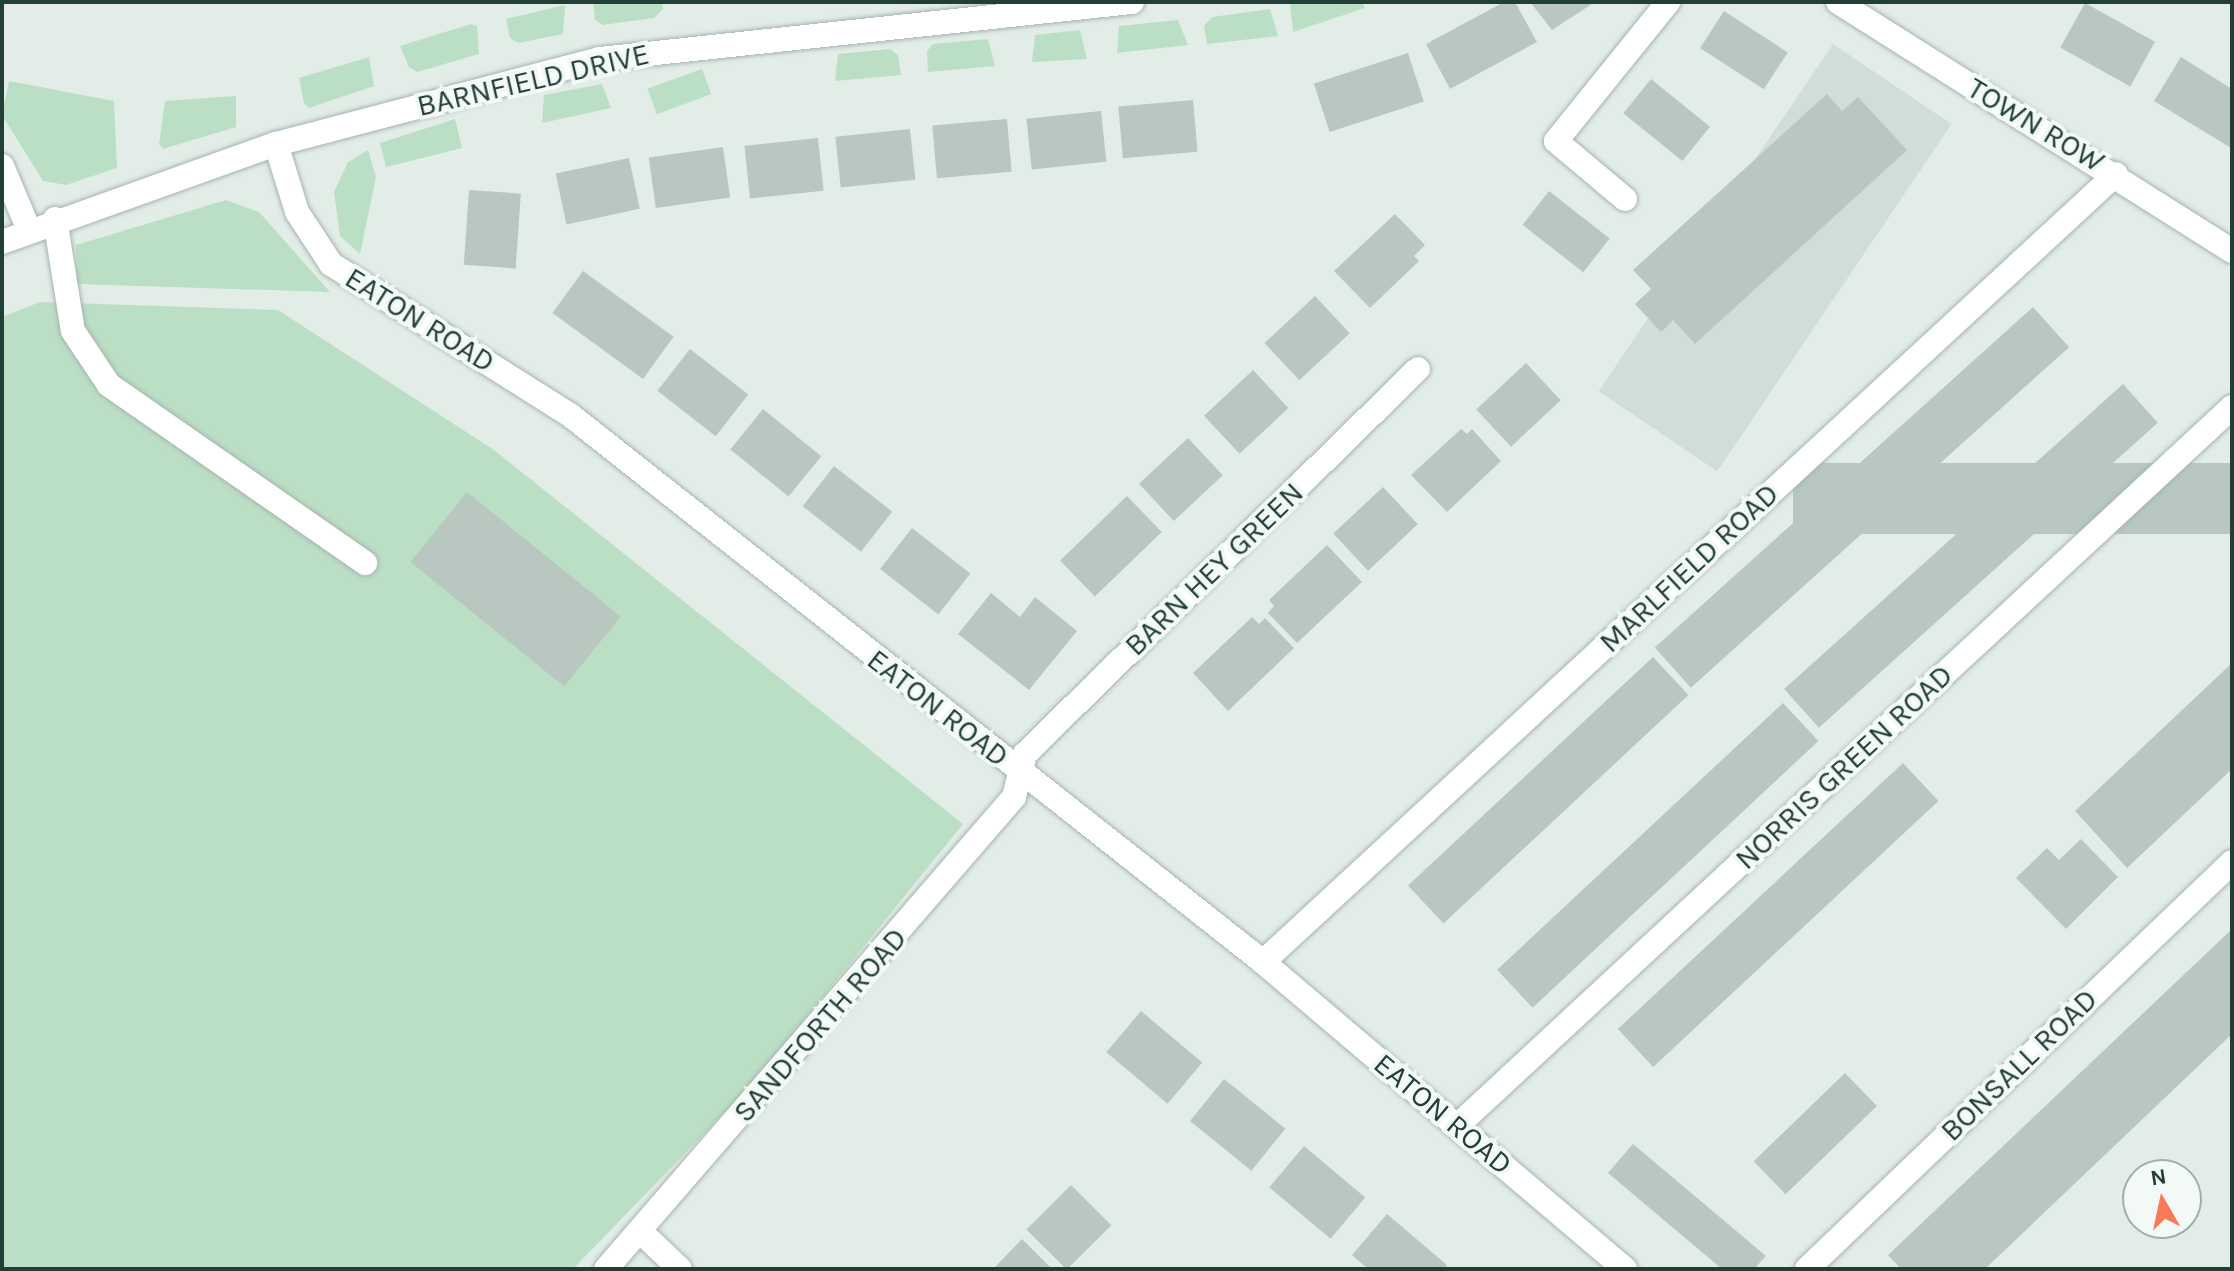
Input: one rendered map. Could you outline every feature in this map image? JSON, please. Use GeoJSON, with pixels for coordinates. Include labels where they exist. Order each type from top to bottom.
{"type":"FeatureCollection","features":[{"type":"Feature","properties":{"kind":"street","name":"BARNFIELD DRIVE"},"geometry":{"type":"LineString","coordinates":[[2,242],[55,219],[276,144],[600,59],[1132,2]]}},
{"type":"Feature","properties":{"kind":"street"},"geometry":{"type":"LineString","coordinates":[[1625,199],[1556,141],[1668,2]]}},
{"type":"Feature","properties":{"kind":"street","name":"TOWN ROW"},"geometry":{"type":"LineString","coordinates":[[1838,2],[2116,174],[2232,251]]}},
{"type":"Feature","properties":{"kind":"street","name":"EATON ROAD"},"geometry":{"type":"LineString","coordinates":[[276,144],[297,212],[331,264],[570,415],[1018,772],[1263,962],[1625,1269]]}},
{"type":"Feature","properties":{"kind":"street"},"geometry":{"type":"LineString","coordinates":[[2,166],[29,230]]}},
{"type":"Feature","properties":{"kind":"street","name":"MARLFIELD ROAD"},"geometry":{"type":"LineString","coordinates":[[1263,962],[2116,174]]}},
{"type":"Feature","properties":{"kind":"street"},"geometry":{"type":"LineString","coordinates":[[55,219],[73,331],[109,385],[365,563]]}},
{"type":"Feature","properties":{"kind":"street","name":"BARN HEY GREEN"},"geometry":{"type":"LineString","coordinates":[[1018,772],[1025,754],[1418,369]]}},
{"type":"Feature","properties":{"kind":"street","name":"NORRIS GREEN ROAD"},"geometry":{"type":"LineString","coordinates":[[1457,1126],[2232,407]]}},
{"type":"Feature","properties":{"kind":"street","name":"SANDFORTH ROAD"},"geometry":{"type":"LineString","coordinates":[[606,1269],[642,1233],[1014,797],[1018,772]]}},
{"type":"Feature","properties":{"kind":"street","name":"BONSALL ROAD"},"geometry":{"type":"LineString","coordinates":[[1807,1269],[2232,862]]}},
{"type":"Feature","properties":{"kind":"street"},"geometry":{"type":"LineString","coordinates":[[642,1233],[680,1269]]}},
{"type":"Feature","properties":{"kind":"shaded area"},"geometry":{"type":"Polygon","coordinates":[[[1833,44],[1952,124],[1717,471],[1599,391],[1833,44]]]}},
{"type":"Feature","properties":{"kind":"green space"},"geometry":{"type":"Polygon","coordinates":[[[593,2],[662,2],[663,9],[654,18],[603,25],[595,20],[593,2]]]}},
{"type":"Feature","properties":{"kind":"green space"},"geometry":{"type":"Polygon","coordinates":[[[1299,2],[1362,2],[1365,8],[1293,32],[1290,5],[1299,2]]]}},
{"type":"Feature","properties":{"kind":"green space"},"geometry":{"type":"Polygon","coordinates":[[[565,5],[563,34],[518,43],[510,38],[506,19],[565,5]]]}},
{"type":"Feature","properties":{"kind":"green space"},"geometry":{"type":"Polygon","coordinates":[[[1270,9],[1278,36],[1207,44],[1204,26],[1212,17],[1270,9]]]}},
{"type":"Feature","properties":{"kind":"green space"},"geometry":{"type":"Polygon","coordinates":[[[1178,20],[1188,45],[1117,53],[1119,26],[1178,20]]]}},
{"type":"Feature","properties":{"kind":"green space"},"geometry":{"type":"Polygon","coordinates":[[[471,24],[477,26],[479,54],[417,72],[409,67],[400,46],[471,24]]]}},
{"type":"Feature","properties":{"kind":"green space"},"geometry":{"type":"Polygon","coordinates":[[[1080,30],[1087,59],[1032,62],[1035,35],[1080,30]]]}},
{"type":"Feature","properties":{"kind":"green space"},"geometry":{"type":"Polygon","coordinates":[[[988,39],[995,66],[928,72],[927,51],[933,44],[988,39]]]}},
{"type":"Feature","properties":{"kind":"green space"},"geometry":{"type":"Polygon","coordinates":[[[890,49],[898,55],[901,75],[835,81],[838,54],[890,49]]]}},
{"type":"Feature","properties":{"kind":"green space"},"geometry":{"type":"Polygon","coordinates":[[[369,57],[374,86],[309,108],[304,103],[299,78],[369,57]]]}},
{"type":"Feature","properties":{"kind":"green space"},"geometry":{"type":"Polygon","coordinates":[[[702,69],[711,94],[657,114],[647,89],[702,69]]]}},
{"type":"Feature","properties":{"kind":"green space"},"geometry":{"type":"Polygon","coordinates":[[[9,81],[114,101],[117,168],[66,185],[43,181],[2,115],[9,81]]]}},
{"type":"Feature","properties":{"kind":"green space"},"geometry":{"type":"Polygon","coordinates":[[[602,84],[611,108],[542,123],[544,95],[602,84]]]}},
{"type":"Feature","properties":{"kind":"green space"},"geometry":{"type":"Polygon","coordinates":[[[236,96],[236,127],[163,149],[159,144],[165,101],[236,96]]]}},
{"type":"Feature","properties":{"kind":"green space"},"geometry":{"type":"Polygon","coordinates":[[[455,119],[462,148],[386,167],[380,143],[455,119]]]}},
{"type":"Feature","properties":{"kind":"green space"},"geometry":{"type":"Polygon","coordinates":[[[368,150],[376,177],[360,254],[340,236],[334,192],[348,162],[368,150]]]}},
{"type":"Feature","properties":{"kind":"green space"},"geometry":{"type":"Polygon","coordinates":[[[226,200],[259,212],[330,292],[77,284],[76,245],[226,200]]]}},
{"type":"Feature","properties":{"kind":"green space"},"geometry":{"type":"Polygon","coordinates":[[[40,302],[278,310],[494,450],[963,824],[753,1083],[573,1269],[2,1269],[2,317],[40,302]]]}},
{"type":"Feature","properties":{"kind":"building"},"geometry":{"type":"Polygon","coordinates":[[[1504,2],[1515,2],[1537,42],[1450,89],[1426,44],[1504,2]]]}},
{"type":"Feature","properties":{"kind":"building"},"geometry":{"type":"Polygon","coordinates":[[[1530,2],[1595,2],[1552,30],[1530,2]]]}},
{"type":"Feature","properties":{"kind":"building"},"geometry":{"type":"Polygon","coordinates":[[[2085,3],[2155,42],[2130,86],[2060,48],[2085,3]]]}},
{"type":"Feature","properties":{"kind":"building"},"geometry":{"type":"Polygon","coordinates":[[[1724,11],[1788,52],[1764,89],[1700,48],[1724,11]]]}},
{"type":"Feature","properties":{"kind":"building"},"geometry":{"type":"Polygon","coordinates":[[[1408,53],[1424,102],[1330,132],[1314,84],[1408,53]]]}},
{"type":"Feature","properties":{"kind":"building"},"geometry":{"type":"Polygon","coordinates":[[[2181,57],[2232,89],[2231,148],[2154,101],[2181,57]]]}},
{"type":"Feature","properties":{"kind":"building"},"geometry":{"type":"Polygon","coordinates":[[[1651,79],[1710,127],[1682,161],[1623,113],[1651,79]]]}},
{"type":"Feature","properties":{"kind":"building"},"geometry":{"type":"Polygon","coordinates":[[[1827,94],[1842,111],[1858,97],[1907,150],[1695,344],[1673,320],[1661,332],[1635,304],[1651,289],[1633,270],[1827,94]]]}},
{"type":"Feature","properties":{"kind":"building"},"geometry":{"type":"Polygon","coordinates":[[[1193,100],[1198,152],[1123,158],[1118,107],[1193,100]]]}},
{"type":"Feature","properties":{"kind":"building"},"geometry":{"type":"Polygon","coordinates":[[[1101,111],[1106,162],[1032,170],[1026,119],[1101,111]]]}},
{"type":"Feature","properties":{"kind":"building"},"geometry":{"type":"Polygon","coordinates":[[[1007,119],[1012,172],[937,178],[932,126],[1007,119]]]}},
{"type":"Feature","properties":{"kind":"building"},"geometry":{"type":"Polygon","coordinates":[[[910,129],[915,180],[841,188],[835,137],[910,129]]]}},
{"type":"Feature","properties":{"kind":"building"},"geometry":{"type":"Polygon","coordinates":[[[818,138],[824,191],[750,198],[744,146],[818,138]]]}},
{"type":"Feature","properties":{"kind":"building"},"geometry":{"type":"Polygon","coordinates":[[[723,147],[730,198],[656,208],[649,157],[723,147]]]}},
{"type":"Feature","properties":{"kind":"building"},"geometry":{"type":"Polygon","coordinates":[[[629,158],[640,209],[566,224],[556,174],[629,158]]]}},
{"type":"Feature","properties":{"kind":"building"},"geometry":{"type":"Polygon","coordinates":[[[469,190],[521,194],[516,268],[464,265],[469,190]]]}},
{"type":"Feature","properties":{"kind":"building"},"geometry":{"type":"Polygon","coordinates":[[[1549,191],[1610,238],[1583,272],[1523,225],[1549,191]]]}},
{"type":"Feature","properties":{"kind":"building"},"geometry":{"type":"Polygon","coordinates":[[[1395,214],[1425,245],[1414,256],[1419,261],[1370,308],[1334,271],[1395,214]]]}},
{"type":"Feature","properties":{"kind":"building"},"geometry":{"type":"Polygon","coordinates":[[[583,271],[674,337],[643,379],[552,313],[583,271]]]}},
{"type":"Feature","properties":{"kind":"building"},"geometry":{"type":"Polygon","coordinates":[[[1315,296],[1350,333],[1299,380],[1265,343],[1315,296]]]}},
{"type":"Feature","properties":{"kind":"building"},"geometry":{"type":"Polygon","coordinates":[[[2033,307],[2069,347],[1691,688],[1655,648],[2033,307]]]}},
{"type":"Feature","properties":{"kind":"building"},"geometry":{"type":"Polygon","coordinates":[[[690,349],[748,395],[716,436],[657,391],[690,349]]]}},
{"type":"Feature","properties":{"kind":"building"},"geometry":{"type":"Polygon","coordinates":[[[1526,363],[1561,400],[1511,447],[1476,409],[1526,363]]]}},
{"type":"Feature","properties":{"kind":"building"},"geometry":{"type":"Polygon","coordinates":[[[1253,370],[1288,408],[1239,454],[1204,416],[1253,370]]]}},
{"type":"Feature","properties":{"kind":"building"},"geometry":{"type":"Polygon","coordinates":[[[2123,384],[2158,423],[1819,728],[1784,689],[2123,384]]]}},
{"type":"Feature","properties":{"kind":"building"},"geometry":{"type":"Polygon","coordinates":[[[763,409],[821,456],[789,497],[730,449],[763,409]]]}},
{"type":"Feature","properties":{"kind":"building"},"geometry":{"type":"Polygon","coordinates":[[[1461,429],[1467,434],[1472,429],[1501,461],[1447,512],[1411,475],[1461,429]]]}},
{"type":"Feature","properties":{"kind":"building"},"geometry":{"type":"Polygon","coordinates":[[[1188,438],[1223,475],[1174,521],[1139,484],[1188,438]]]}},
{"type":"Feature","properties":{"kind":"building"},"geometry":{"type":"Polygon","coordinates":[[[1793,463],[2232,463],[2232,534],[1793,534],[1793,463]]]}},
{"type":"Feature","properties":{"kind":"building"},"geometry":{"type":"Polygon","coordinates":[[[834,466],[892,512],[861,552],[803,506],[834,466]]]}},
{"type":"Feature","properties":{"kind":"building"},"geometry":{"type":"Polygon","coordinates":[[[1383,487],[1418,524],[1368,571],[1333,533],[1383,487]]]}},
{"type":"Feature","properties":{"kind":"building"},"geometry":{"type":"Polygon","coordinates":[[[467,492],[621,617],[564,687],[410,562],[467,492]]]}},
{"type":"Feature","properties":{"kind":"building"},"geometry":{"type":"Polygon","coordinates":[[[1127,496],[1162,532],[1095,597],[1060,561],[1127,496]]]}},
{"type":"Feature","properties":{"kind":"building"},"geometry":{"type":"Polygon","coordinates":[[[912,528],[970,574],[938,615],[880,569],[912,528]]]}},
{"type":"Feature","properties":{"kind":"building"},"geometry":{"type":"Polygon","coordinates":[[[1327,545],[1362,582],[1297,643],[1268,613],[1274,606],[1269,600],[1327,545]]]}},
{"type":"Feature","properties":{"kind":"building"},"geometry":{"type":"Polygon","coordinates":[[[991,593],[1020,617],[1035,597],[1077,631],[1029,690],[958,634],[991,593]]]}},
{"type":"Feature","properties":{"kind":"building"},"geometry":{"type":"Polygon","coordinates":[[[1252,617],[1259,624],[1265,618],[1294,648],[1228,711],[1193,673],[1252,617]]]}},
{"type":"Feature","properties":{"kind":"building"},"geometry":{"type":"Polygon","coordinates":[[[1653,657],[1688,695],[1443,923],[1408,885],[1653,657]]]}},
{"type":"Feature","properties":{"kind":"building"},"geometry":{"type":"Polygon","coordinates":[[[2232,663],[2232,769],[2127,868],[2075,811],[2232,663]]]}},
{"type":"Feature","properties":{"kind":"building"},"geometry":{"type":"Polygon","coordinates":[[[1783,703],[1818,741],[1533,1008],[1497,970],[1783,703]]]}},
{"type":"Feature","properties":{"kind":"building"},"geometry":{"type":"Polygon","coordinates":[[[1903,763],[1938,801],[1653,1067],[1618,1029],[1903,763]]]}},
{"type":"Feature","properties":{"kind":"building"},"geometry":{"type":"Polygon","coordinates":[[[2081,839],[2118,877],[2066,929],[2016,878],[2047,848],[2059,860],[2081,839]]]}},
{"type":"Feature","properties":{"kind":"building"},"geometry":{"type":"Polygon","coordinates":[[[2232,929],[2232,1034],[1985,1269],[1901,1269],[1888,1255],[2232,929]]]}},
{"type":"Feature","properties":{"kind":"building"},"geometry":{"type":"Polygon","coordinates":[[[1141,1011],[1202,1062],[1168,1104],[1106,1052],[1141,1011]]]}},
{"type":"Feature","properties":{"kind":"building"},"geometry":{"type":"Polygon","coordinates":[[[1845,1073],[1877,1106],[1786,1194],[1754,1161],[1845,1073]]]}},
{"type":"Feature","properties":{"kind":"building"},"geometry":{"type":"Polygon","coordinates":[[[1224,1079],[1285,1129],[1251,1171],[1190,1121],[1224,1079]]]}},
{"type":"Feature","properties":{"kind":"building"},"geometry":{"type":"Polygon","coordinates":[[[1633,1144],[1766,1256],[1754,1269],[1722,1269],[1608,1173],[1633,1144]]]}},
{"type":"Feature","properties":{"kind":"building"},"geometry":{"type":"Polygon","coordinates":[[[1304,1146],[1365,1197],[1331,1239],[1269,1187],[1304,1146]]]}},
{"type":"Feature","properties":{"kind":"building"},"geometry":{"type":"Polygon","coordinates":[[[1071,1185],[1111,1225],[1068,1269],[1026,1230],[1071,1185]]]}},
{"type":"Feature","properties":{"kind":"building"},"geometry":{"type":"Polygon","coordinates":[[[1387,1214],[1447,1265],[1444,1269],[1368,1269],[1352,1255],[1387,1214]]]}},
{"type":"Feature","properties":{"kind":"building"},"geometry":{"type":"Polygon","coordinates":[[[1022,1239],[1052,1269],[993,1269],[1022,1239]]]}}]}
